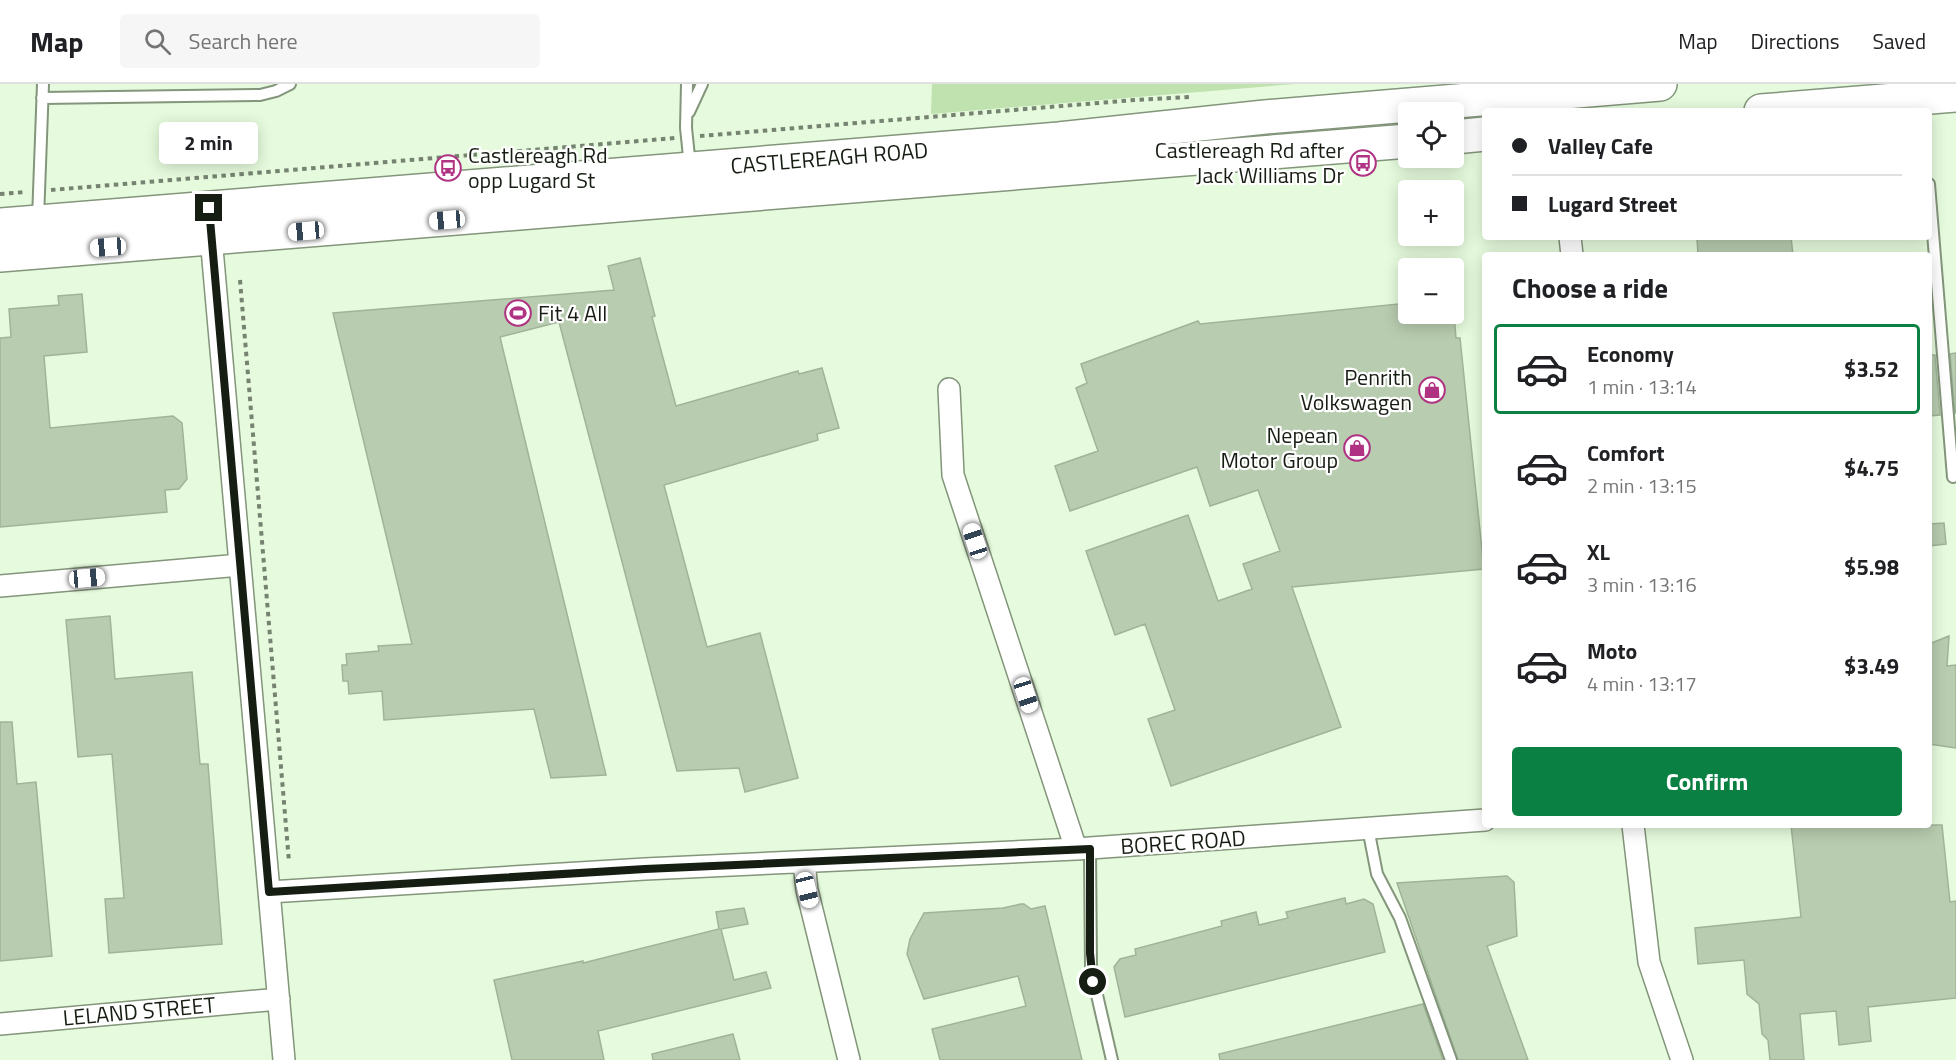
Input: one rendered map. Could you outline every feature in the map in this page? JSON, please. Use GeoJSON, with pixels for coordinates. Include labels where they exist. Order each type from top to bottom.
{"type":"FeatureCollection","features":[{"type":"Feature","properties":{"kind":"main road","name":"CASTLEREAGH ROAD"},"geometry":{"type":"LineString","coordinates":[[0,255],[688,153],[1115,134],[1265,117],[1557,102],[1660,84]]}},
{"type":"Feature","properties":{"kind":"main road"},"geometry":{"type":"LineString","coordinates":[[1830,108],[1922,104],[1956,95]]}},
{"type":"Feature","properties":{"kind":"main road","name":"CASTLEREAGH ROAD"},"geometry":{"type":"LineString","coordinates":[[0,225],[39,206],[210,223],[1398,142]]}},
{"type":"Feature","properties":{"kind":"street"},"geometry":{"type":"LineString","coordinates":[[210,223],[284,1060]]}},
{"type":"Feature","properties":{"kind":"street"},"geometry":{"type":"LineString","coordinates":[[949,389],[953,475],[1083,849]]}},
{"type":"Feature","properties":{"kind":"street"},"geometry":{"type":"LineString","coordinates":[[0,586],[240,565]]}},
{"type":"Feature","properties":{"kind":"street","name":"BOREC ROAD"},"geometry":{"type":"LineString","coordinates":[[269,892],[633,870],[1083,849],[1482,820]]}},
{"type":"Feature","properties":{"kind":"street"},"geometry":{"type":"LineString","coordinates":[[1633,828],[1649,962],[1682,1060]]}},
{"type":"Feature","properties":{"kind":"street"},"geometry":{"type":"LineString","coordinates":[[804,862],[807,890],[849,1060]]}},
{"type":"Feature","properties":{"kind":"street","name":"LELAND STREET"},"geometry":{"type":"LineString","coordinates":[[0,1024],[279,999]]}},
{"type":"Feature","properties":{"kind":"lane"},"geometry":{"type":"LineString","coordinates":[[39,206],[43,84]]}},
{"type":"Feature","properties":{"kind":"lane"},"geometry":{"type":"LineString","coordinates":[[42,98],[260,95],[290,84]]}},
{"type":"Feature","properties":{"kind":"lane"},"geometry":{"type":"LineString","coordinates":[[687,84],[688,153]]}},
{"type":"Feature","properties":{"kind":"lane"},"geometry":{"type":"LineString","coordinates":[[686,118],[702,84]]}},
{"type":"Feature","properties":{"kind":"lane"},"geometry":{"type":"LineString","coordinates":[[1932,221],[1953,477]]}},
{"type":"Feature","properties":{"kind":"lane"},"geometry":{"type":"LineString","coordinates":[[1368,828],[1377,874],[1400,918],[1451,1060]]}},
{"type":"Feature","properties":{"kind":"lane"},"geometry":{"type":"LineString","coordinates":[[1083,849],[1090,969],[1112,1060]]}},
{"type":"Feature","properties":{"kind":"path"},"geometry":{"type":"LineString","coordinates":[[0,194],[39,206],[688,153],[1134,100],[1194,98]]}},
{"type":"Feature","properties":{"kind":"path"},"geometry":{"type":"LineString","coordinates":[[240,280],[289,867]]}},
{"type":"Feature","properties":{"kind":"green space"},"geometry":{"type":"Polygon","coordinates":[[[932,84],[1295,84],[931,114],[932,84]]]}},
{"type":"Feature","properties":{"kind":"building"},"geometry":{"type":"Polygon","coordinates":[[[1697,240],[1791,240],[1793,252],[1698,252],[1697,240]]]}},
{"type":"Feature","properties":{"kind":"building"},"geometry":{"type":"Polygon","coordinates":[[[640,258],[655,316],[652,317],[676,406],[798,371],[799,374],[822,368],[839,428],[817,434],[818,440],[664,485],[707,647],[760,633],[798,778],[745,792],[739,768],[677,771],[559,322],[500,337],[606,775],[551,778],[534,709],[384,720],[382,691],[349,694],[348,681],[343,681],[342,665],[347,665],[346,654],[379,651],[378,646],[412,644],[333,313],[614,290],[608,266],[640,258]]]}},
{"type":"Feature","properties":{"kind":"building"},"geometry":{"type":"Polygon","coordinates":[[[82,294],[87,352],[44,356],[50,428],[173,416],[182,423],[187,479],[179,489],[165,490],[167,512],[0,527],[0,338],[11,337],[9,309],[59,305],[58,296],[82,294]]]}},
{"type":"Feature","properties":{"kind":"building"},"geometry":{"type":"Polygon","coordinates":[[[1398,304],[1398,324],[1455,324],[1456,338],[1460,338],[1482,550],[1482,569],[1292,587],[1341,727],[1171,786],[1148,719],[1175,710],[1145,624],[1115,635],[1086,551],[1188,515],[1218,601],[1252,589],[1243,564],[1280,551],[1258,490],[1210,506],[1197,467],[1070,511],[1055,466],[1098,451],[1076,388],[1087,383],[1081,364],[1198,321],[1200,324],[1398,304]]]}},
{"type":"Feature","properties":{"kind":"building"},"geometry":{"type":"Polygon","coordinates":[[[1956,353],[1956,413],[1955,413],[1950,354],[1956,353]]]}},
{"type":"Feature","properties":{"kind":"building"},"geometry":{"type":"Polygon","coordinates":[[[1932,355],[1935,355],[1940,415],[1932,416],[1932,355]]]}},
{"type":"Feature","properties":{"kind":"building"},"geometry":{"type":"Polygon","coordinates":[[[1944,523],[1946,544],[1932,546],[1932,524],[1944,523]]]}},
{"type":"Feature","properties":{"kind":"building"},"geometry":{"type":"Polygon","coordinates":[[[110,616],[115,679],[192,672],[200,764],[208,764],[222,944],[109,953],[105,899],[124,898],[112,754],[78,757],[66,620],[110,616]]]}},
{"type":"Feature","properties":{"kind":"building"},"geometry":{"type":"Polygon","coordinates":[[[1949,636],[1947,666],[1956,665],[1956,748],[1932,744],[1932,643],[1949,636]]]}},
{"type":"Feature","properties":{"kind":"building"},"geometry":{"type":"Polygon","coordinates":[[[0,722],[12,722],[17,784],[36,782],[52,956],[0,961],[0,722]]]}},
{"type":"Feature","properties":{"kind":"building"},"geometry":{"type":"Polygon","coordinates":[[[1932,825],[1942,825],[1950,902],[1956,901],[1956,998],[1868,1007],[1871,1041],[1839,1045],[1836,1011],[1800,1014],[1804,1060],[1770,1060],[1768,1040],[1762,1034],[1759,1004],[1747,994],[1744,960],[1698,964],[1695,928],[1801,917],[1791,828],[1932,828],[1932,825]]]}},
{"type":"Feature","properties":{"kind":"building"},"geometry":{"type":"Polygon","coordinates":[[[1507,876],[1514,882],[1517,936],[1487,946],[1528,1060],[1458,1060],[1397,883],[1507,876]]]}},
{"type":"Feature","properties":{"kind":"building"},"geometry":{"type":"Polygon","coordinates":[[[1345,898],[1346,904],[1364,899],[1373,904],[1385,952],[1125,1017],[1114,967],[1120,959],[1136,955],[1135,949],[1222,926],[1221,921],[1256,912],[1259,925],[1288,918],[1286,912],[1345,898]]]}},
{"type":"Feature","properties":{"kind":"building"},"geometry":{"type":"Polygon","coordinates":[[[1021,904],[1031,909],[1045,906],[1082,1060],[940,1060],[932,1029],[1026,1006],[1018,976],[924,999],[907,954],[910,939],[924,913],[1003,908],[1021,904]]]}},
{"type":"Feature","properties":{"kind":"building"},"geometry":{"type":"Polygon","coordinates":[[[744,908],[748,924],[721,929],[734,980],[766,972],[771,988],[598,1031],[604,1060],[512,1060],[494,980],[583,961],[583,963],[719,929],[716,912],[744,908]]]}},
{"type":"Feature","properties":{"kind":"building"},"geometry":{"type":"Polygon","coordinates":[[[1423,1004],[1443,1060],[1220,1060],[1219,1054],[1423,1004]]]}},
{"type":"Feature","properties":{"kind":"building"},"geometry":{"type":"Polygon","coordinates":[[[733,1034],[740,1060],[653,1060],[652,1054],[733,1034]]]}},
{"type":"Feature","properties":{"kind":"place","name":"Castlereagh Rd after Jack Williams Dr"},"geometry":{"type":"Point","coordinates":[1363,163]}},
{"type":"Feature","properties":{"kind":"place","name":"Castlereagh Rd opp Lugard St"},"geometry":{"type":"Point","coordinates":[448,168]}},
{"type":"Feature","properties":{"kind":"place","name":"Fit 4 All"},"geometry":{"type":"Point","coordinates":[518,313]}},
{"type":"Feature","properties":{"kind":"place","name":"Penrith Volkswagen"},"geometry":{"type":"Point","coordinates":[1432,390]}},
{"type":"Feature","properties":{"kind":"place","name":"Nepean Motor Group"},"geometry":{"type":"Point","coordinates":[1357,448]}},
{"type":"Feature","properties":{"kind":"route"},"geometry":{"type":"LineString","coordinates":[[209,208],[269,892],[645,869],[1090,849],[1090,969],[1093,982]]}}]}
